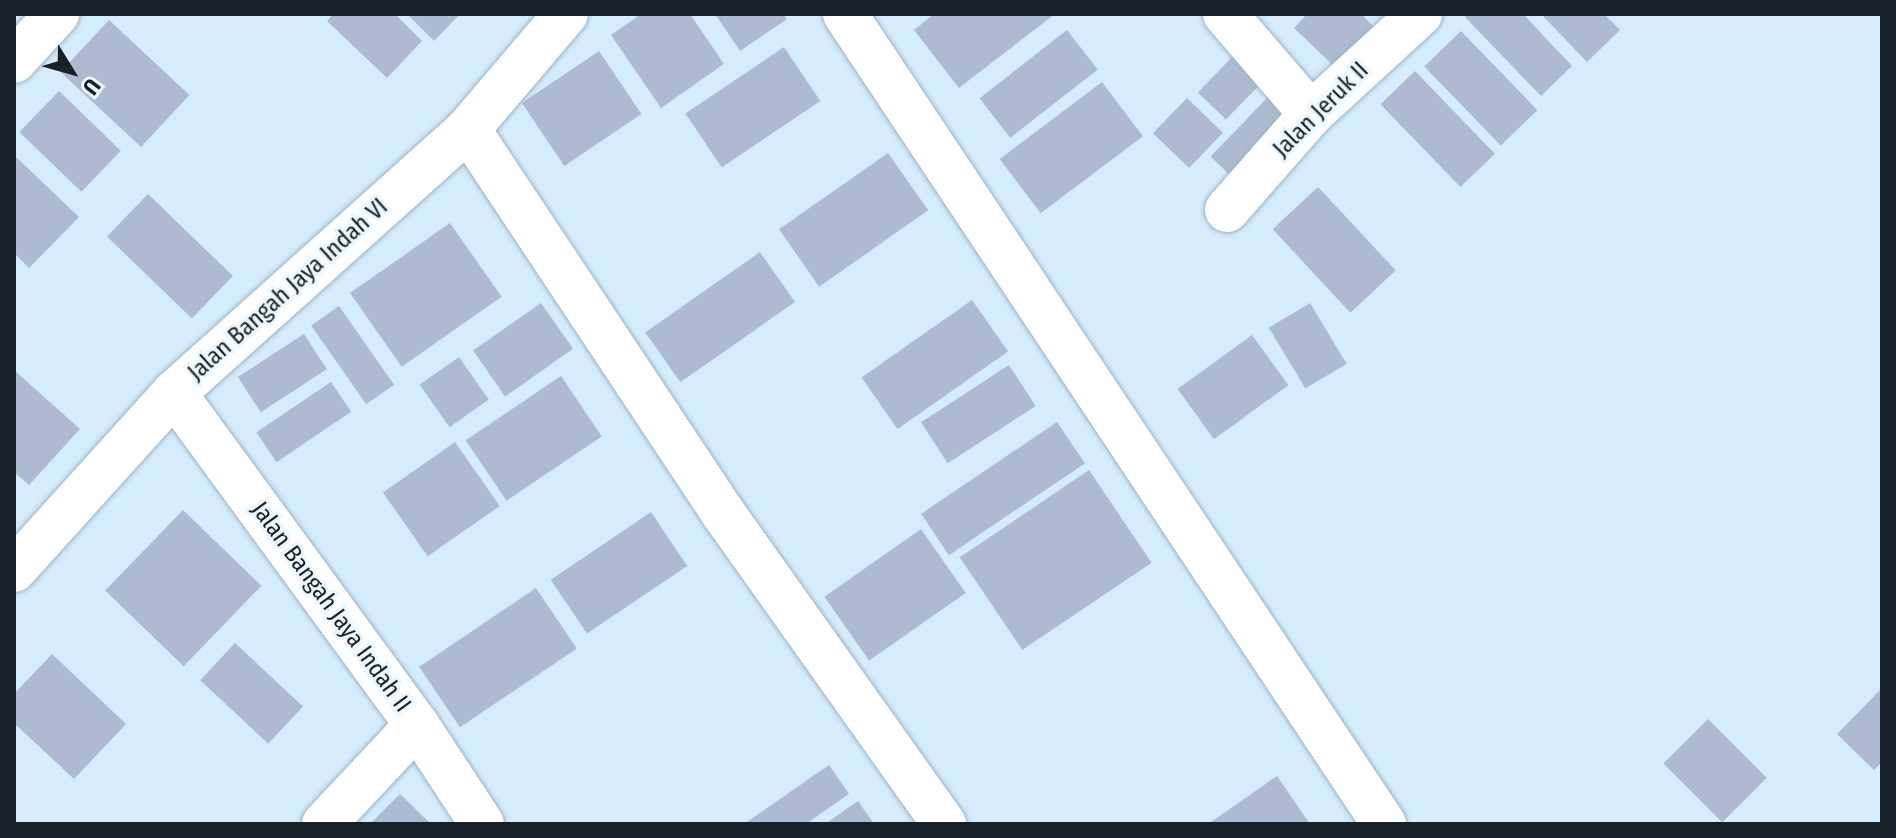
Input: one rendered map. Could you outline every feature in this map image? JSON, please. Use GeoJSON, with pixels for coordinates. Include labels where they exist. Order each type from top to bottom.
{"type":"FeatureCollection","features":[{"type":"Feature","properties":{"kind":"street"},"geometry":{"type":"LineString","coordinates":[[14,61],[57,14]]}},
{"type":"Feature","properties":{"kind":"street","name":"Jalan Bangah Jaya Indah VI"},"geometry":{"type":"LineString","coordinates":[[14,570],[174,393],[468,129],[566,14]]}},
{"type":"Feature","properties":{"kind":"street"},"geometry":{"type":"LineString","coordinates":[[845,14],[1384,824]]}},
{"type":"Feature","properties":{"kind":"street"},"geometry":{"type":"LineString","coordinates":[[1225,14],[1311,114]]}},
{"type":"Feature","properties":{"kind":"street","name":"Jalan Jeruk II"},"geometry":{"type":"LineString","coordinates":[[1227,210],[1311,114],[1420,14]]}},
{"type":"Feature","properties":{"kind":"street"},"geometry":{"type":"LineString","coordinates":[[468,129],[723,513],[944,824]]}},
{"type":"Feature","properties":{"kind":"street","name":"Jalan Bangah Jaya Indah II"},"geometry":{"type":"LineString","coordinates":[[174,393],[417,725],[482,824]]}},
{"type":"Feature","properties":{"kind":"street"},"geometry":{"type":"LineString","coordinates":[[324,824],[417,725]]}},
{"type":"Feature","properties":{"kind":"building"},"geometry":{"type":"Polygon","coordinates":[[[333,14],[395,14],[422,41],[387,78],[327,21],[333,14]]]}},
{"type":"Feature","properties":{"kind":"building"},"geometry":{"type":"Polygon","coordinates":[[[407,14],[460,14],[434,41],[407,14]]]}},
{"type":"Feature","properties":{"kind":"building"},"geometry":{"type":"Polygon","coordinates":[[[641,14],[690,14],[724,64],[661,108],[611,35],[641,14]]]}},
{"type":"Feature","properties":{"kind":"building"},"geometry":{"type":"Polygon","coordinates":[[[715,14],[783,14],[787,19],[740,51],[715,14]]]}},
{"type":"Feature","properties":{"kind":"building"},"geometry":{"type":"Polygon","coordinates":[[[934,14],[1055,14],[959,88],[914,30],[934,14]]]}},
{"type":"Feature","properties":{"kind":"building"},"geometry":{"type":"Polygon","coordinates":[[[1307,14],[1361,14],[1379,32],[1340,72],[1294,28],[1307,14]]]}},
{"type":"Feature","properties":{"kind":"building"},"geometry":{"type":"Polygon","coordinates":[[[1468,14],[1523,14],[1572,66],[1541,96],[1465,17],[1468,14]]]}},
{"type":"Feature","properties":{"kind":"building"},"geometry":{"type":"Polygon","coordinates":[[[1541,14],[1604,14],[1620,30],[1587,62],[1541,14]]]}},
{"type":"Feature","properties":{"kind":"building"},"geometry":{"type":"Polygon","coordinates":[[[109,20],[189,95],[141,147],[61,72],[109,20]]]}},
{"type":"Feature","properties":{"kind":"building"},"geometry":{"type":"Polygon","coordinates":[[[1067,30],[1098,69],[1010,138],[980,98],[1067,30]]]}},
{"type":"Feature","properties":{"kind":"building"},"geometry":{"type":"Polygon","coordinates":[[[1461,31],[1537,110],[1501,146],[1424,66],[1461,31]]]}},
{"type":"Feature","properties":{"kind":"building"},"geometry":{"type":"Polygon","coordinates":[[[784,47],[820,101],[722,167],[685,114],[784,47]]]}},
{"type":"Feature","properties":{"kind":"building"},"geometry":{"type":"Polygon","coordinates":[[[599,51],[641,114],[564,166],[522,103],[599,51]]]}},
{"type":"Feature","properties":{"kind":"building"},"geometry":{"type":"Polygon","coordinates":[[[1234,55],[1262,82],[1226,119],[1198,92],[1234,55]]]}},
{"type":"Feature","properties":{"kind":"building"},"geometry":{"type":"Polygon","coordinates":[[[1415,71],[1495,154],[1460,187],[1380,104],[1415,71]]]}},
{"type":"Feature","properties":{"kind":"building"},"geometry":{"type":"Polygon","coordinates":[[[1102,82],[1143,136],[1041,213],[1000,159],[1102,82]]]}},
{"type":"Feature","properties":{"kind":"building"},"geometry":{"type":"Polygon","coordinates":[[[59,91],[121,151],[81,192],[19,132],[59,91]]]}},
{"type":"Feature","properties":{"kind":"building"},"geometry":{"type":"Polygon","coordinates":[[[1269,96],[1292,118],[1234,179],[1211,156],[1269,96]]]}},
{"type":"Feature","properties":{"kind":"building"},"geometry":{"type":"Polygon","coordinates":[[[1187,98],[1223,133],[1189,168],[1153,133],[1187,98]]]}},
{"type":"Feature","properties":{"kind":"building"},"geometry":{"type":"Polygon","coordinates":[[[888,153],[928,210],[819,287],[779,229],[888,153]]]}},
{"type":"Feature","properties":{"kind":"building"},"geometry":{"type":"Polygon","coordinates":[[[14,155],[79,217],[29,268],[14,253],[14,155]]]}},
{"type":"Feature","properties":{"kind":"building"},"geometry":{"type":"Polygon","coordinates":[[[1318,187],[1396,270],[1350,313],[1273,229],[1318,187]]]}},
{"type":"Feature","properties":{"kind":"building"},"geometry":{"type":"Polygon","coordinates":[[[148,194],[233,276],[192,318],[107,236],[148,194]]]}},
{"type":"Feature","properties":{"kind":"building"},"geometry":{"type":"Polygon","coordinates":[[[450,223],[502,297],[402,367],[350,293],[450,223]]]}},
{"type":"Feature","properties":{"kind":"building"},"geometry":{"type":"Polygon","coordinates":[[[760,252],[795,302],[680,382],[645,332],[760,252]]]}},
{"type":"Feature","properties":{"kind":"building"},"geometry":{"type":"Polygon","coordinates":[[[972,300],[1008,352],[898,429],[861,377],[972,300]]]}},
{"type":"Feature","properties":{"kind":"building"},"geometry":{"type":"Polygon","coordinates":[[[541,303],[573,349],[505,396],[473,351],[541,303]]]}},
{"type":"Feature","properties":{"kind":"building"},"geometry":{"type":"Polygon","coordinates":[[[1310,303],[1347,364],[1305,389],[1269,328],[1310,303]]]}},
{"type":"Feature","properties":{"kind":"building"},"geometry":{"type":"Polygon","coordinates":[[[339,306],[394,385],[366,404],[311,326],[339,306]]]}},
{"type":"Feature","properties":{"kind":"building"},"geometry":{"type":"Polygon","coordinates":[[[304,334],[327,369],[261,412],[238,377],[304,334]]]}},
{"type":"Feature","properties":{"kind":"building"},"geometry":{"type":"Polygon","coordinates":[[[1252,335],[1288,385],[1214,439],[1178,389],[1252,335]]]}},
{"type":"Feature","properties":{"kind":"building"},"geometry":{"type":"Polygon","coordinates":[[[459,357],[489,400],[450,427],[420,385],[459,357]]]}},
{"type":"Feature","properties":{"kind":"building"},"geometry":{"type":"Polygon","coordinates":[[[1009,365],[1036,406],[948,463],[921,422],[1009,365]]]}},
{"type":"Feature","properties":{"kind":"building"},"geometry":{"type":"Polygon","coordinates":[[[14,370],[80,429],[29,485],[14,472],[14,370]]]}},
{"type":"Feature","properties":{"kind":"building"},"geometry":{"type":"Polygon","coordinates":[[[561,376],[602,437],[506,501],[466,440],[561,376]]]}},
{"type":"Feature","properties":{"kind":"building"},"geometry":{"type":"Polygon","coordinates":[[[331,382],[351,412],[277,462],[256,432],[331,382]]]}},
{"type":"Feature","properties":{"kind":"building"},"geometry":{"type":"Polygon","coordinates":[[[1057,422],[1085,463],[949,555],[921,514],[1057,422]]]}},
{"type":"Feature","properties":{"kind":"building"},"geometry":{"type":"Polygon","coordinates":[[[455,442],[500,506],[428,556],[383,492],[455,442]]]}},
{"type":"Feature","properties":{"kind":"building"},"geometry":{"type":"Polygon","coordinates":[[[1089,470],[1152,563],[1022,650],[960,557],[1089,470]]]}},
{"type":"Feature","properties":{"kind":"building"},"geometry":{"type":"Polygon","coordinates":[[[183,510],[261,586],[184,666],[105,591],[183,510]]]}},
{"type":"Feature","properties":{"kind":"building"},"geometry":{"type":"Polygon","coordinates":[[[651,512],[687,566],[587,634],[551,580],[651,512]]]}},
{"type":"Feature","properties":{"kind":"building"},"geometry":{"type":"Polygon","coordinates":[[[921,529],[966,593],[869,661],[824,597],[921,529]]]}},
{"type":"Feature","properties":{"kind":"building"},"geometry":{"type":"Polygon","coordinates":[[[536,588],[577,649],[460,727],[419,667],[536,588]]]}},
{"type":"Feature","properties":{"kind":"building"},"geometry":{"type":"Polygon","coordinates":[[[235,643],[303,706],[268,744],[200,680],[235,643]]]}},
{"type":"Feature","properties":{"kind":"building"},"geometry":{"type":"Polygon","coordinates":[[[52,654],[126,724],[74,779],[14,723],[14,694],[52,654]]]}},
{"type":"Feature","properties":{"kind":"building"},"geometry":{"type":"Polygon","coordinates":[[[1882,688],[1882,762],[1874,770],[1837,734],[1882,688]]]}},
{"type":"Feature","properties":{"kind":"building"},"geometry":{"type":"Polygon","coordinates":[[[1708,719],[1767,778],[1722,822],[1663,764],[1708,719]]]}},
{"type":"Feature","properties":{"kind":"building"},"geometry":{"type":"Polygon","coordinates":[[[829,765],[849,794],[806,824],[744,824],[829,765]]]}},
{"type":"Feature","properties":{"kind":"building"},"geometry":{"type":"Polygon","coordinates":[[[1277,776],[1310,824],[1208,824],[1277,776]]]}},
{"type":"Feature","properties":{"kind":"building"},"geometry":{"type":"Polygon","coordinates":[[[400,794],[431,824],[370,824],[400,794]]]}},
{"type":"Feature","properties":{"kind":"building"},"geometry":{"type":"Polygon","coordinates":[[[858,801],[874,824],[825,824],[858,801]]]}}]}
